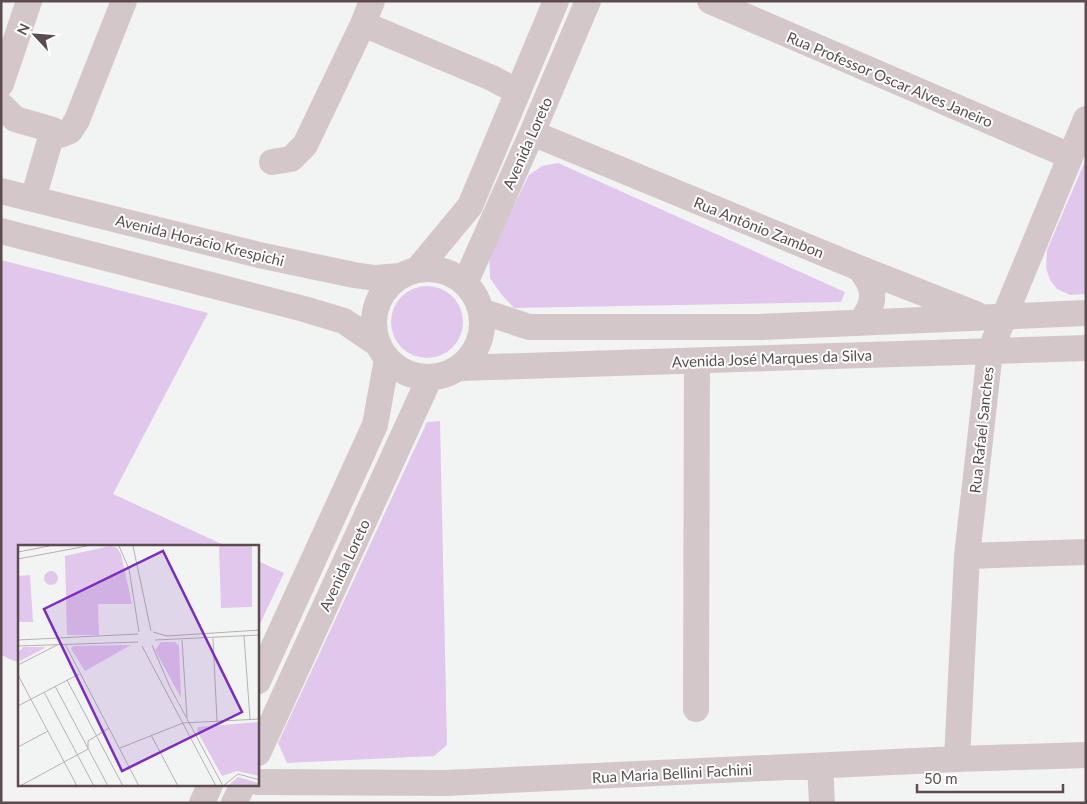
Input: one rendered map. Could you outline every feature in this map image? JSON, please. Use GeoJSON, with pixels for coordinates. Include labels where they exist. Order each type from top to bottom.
{"type":"FeatureCollection","features":[{"type":"Feature","properties":{"kind":"street"},"geometry":{"type":"LineString","coordinates":[[1,84],[29,1]]}},
{"type":"Feature","properties":{"kind":"street"},"geometry":{"type":"LineString","coordinates":[[1,105],[15,119],[53,130],[60,135],[70,131],[77,120],[124,1]]}},
{"type":"Feature","properties":{"kind":"street","name":"Avenida Loreto"},"geometry":{"type":"LineString","coordinates":[[409,273],[470,206],[556,1]]}},
{"type":"Feature","properties":{"kind":"street","name":"Avenida Loreto"},"geometry":{"type":"LineString","coordinates":[[465,283],[532,134],[588,1]]}},
{"type":"Feature","properties":{"kind":"street","name":"Rua Professor Oscar Alves Janeiro"},"geometry":{"type":"LineString","coordinates":[[710,1],[1070,156]]}},
{"type":"Feature","properties":{"kind":"street"},"geometry":{"type":"LineString","coordinates":[[272,162],[291,159],[305,145],[367,13],[518,92]]}},
{"type":"Feature","properties":{"kind":"street","name":"Rua Rafael Sanches"},"geometry":{"type":"LineString","coordinates":[[957,759],[967,556],[990,351],[996,317],[1086,119]]}},
{"type":"Feature","properties":{"kind":"street"},"geometry":{"type":"LineString","coordinates":[[34,199],[53,130]]}},
{"type":"Feature","properties":{"kind":"street","name":"Rua Antônio Zambon"},"geometry":{"type":"LineString","coordinates":[[532,134],[859,268],[996,317]]}},
{"type":"Feature","properties":{"kind":"street","name":"Avenida Horácio Krespichi"},"geometry":{"type":"LineString","coordinates":[[1,191],[259,255],[344,273],[375,278],[409,273]]}},
{"type":"Feature","properties":{"kind":"street"},"geometry":{"type":"LineString","coordinates":[[1,231],[304,308],[344,321],[383,352],[399,369],[414,376],[430,377],[445,375],[459,368],[470,357],[478,343],[482,327],[481,311],[475,296],[465,283],[450,274],[434,270],[409,273],[389,286],[377,307],[374,330],[383,352]]}},
{"type":"Feature","properties":{"kind":"street"},"geometry":{"type":"LineString","coordinates":[[859,268],[868,280],[873,296],[871,306],[859,323]]}},
{"type":"Feature","properties":{"kind":"street"},"geometry":{"type":"LineString","coordinates":[[481,311],[529,327],[759,326],[1086,313]]}},
{"type":"Feature","properties":{"kind":"street","name":"Avenida José Marques da Silva"},"geometry":{"type":"LineString","coordinates":[[459,368],[564,363],[1086,348]]}},
{"type":"Feature","properties":{"kind":"street","name":"Avenida Loreto"},"geometry":{"type":"LineString","coordinates":[[259,679],[375,425],[383,352]]}},
{"type":"Feature","properties":{"kind":"street"},"geometry":{"type":"LineString","coordinates":[[696,710],[697,360]]}},
{"type":"Feature","properties":{"kind":"street","name":"Avenida Loreto"},"geometry":{"type":"LineString","coordinates":[[259,752],[430,377]]}},
{"type":"Feature","properties":{"kind":"street"},"geometry":{"type":"LineString","coordinates":[[967,556],[1086,552]]}},
{"type":"Feature","properties":{"kind":"street","name":"Rua Maria Bellini Fachini"},"geometry":{"type":"LineString","coordinates":[[259,782],[445,793],[820,766],[1086,755]]}},
{"type":"Feature","properties":{"kind":"street"},"geometry":{"type":"LineString","coordinates":[[820,766],[822,803]]}},
{"type":"Feature","properties":{"kind":"street"},"geometry":{"type":"LineString","coordinates":[[202,803],[210,786]]}},
{"type":"Feature","properties":{"kind":"street"},"geometry":{"type":"LineString","coordinates":[[234,803],[242,786]]}},
{"type":"Feature","properties":{"kind":"shaded area"},"geometry":{"type":"Polygon","coordinates":[[[1086,159],[1086,294],[1070,295],[1057,289],[1050,280],[1046,268],[1047,250],[1086,159]]]}},
{"type":"Feature","properties":{"kind":"shaded area"},"geometry":{"type":"Polygon","coordinates":[[[558,163],[845,292],[841,302],[514,308],[490,278],[489,255],[529,175],[542,166],[558,163]]]}},
{"type":"Feature","properties":{"kind":"shaded area"},"geometry":{"type":"Polygon","coordinates":[[[1,260],[208,313],[113,494],[224,545],[18,545],[18,663],[1,655],[1,260]]]}},
{"type":"Feature","properties":{"kind":"shaded area"},"geometry":{"type":"Polygon","coordinates":[[[434,286],[453,296],[461,308],[463,322],[461,336],[453,348],[441,356],[420,358],[401,348],[393,336],[391,315],[401,296],[413,288],[434,286]]]}},
{"type":"Feature","properties":{"kind":"shaded area"},"geometry":{"type":"Polygon","coordinates":[[[440,421],[447,745],[434,756],[287,763],[278,743],[427,422],[440,421]]]}},
{"type":"Feature","properties":{"kind":"shaded area"},"geometry":{"type":"Polygon","coordinates":[[[259,561],[284,573],[259,626],[259,561]]]}}]}
